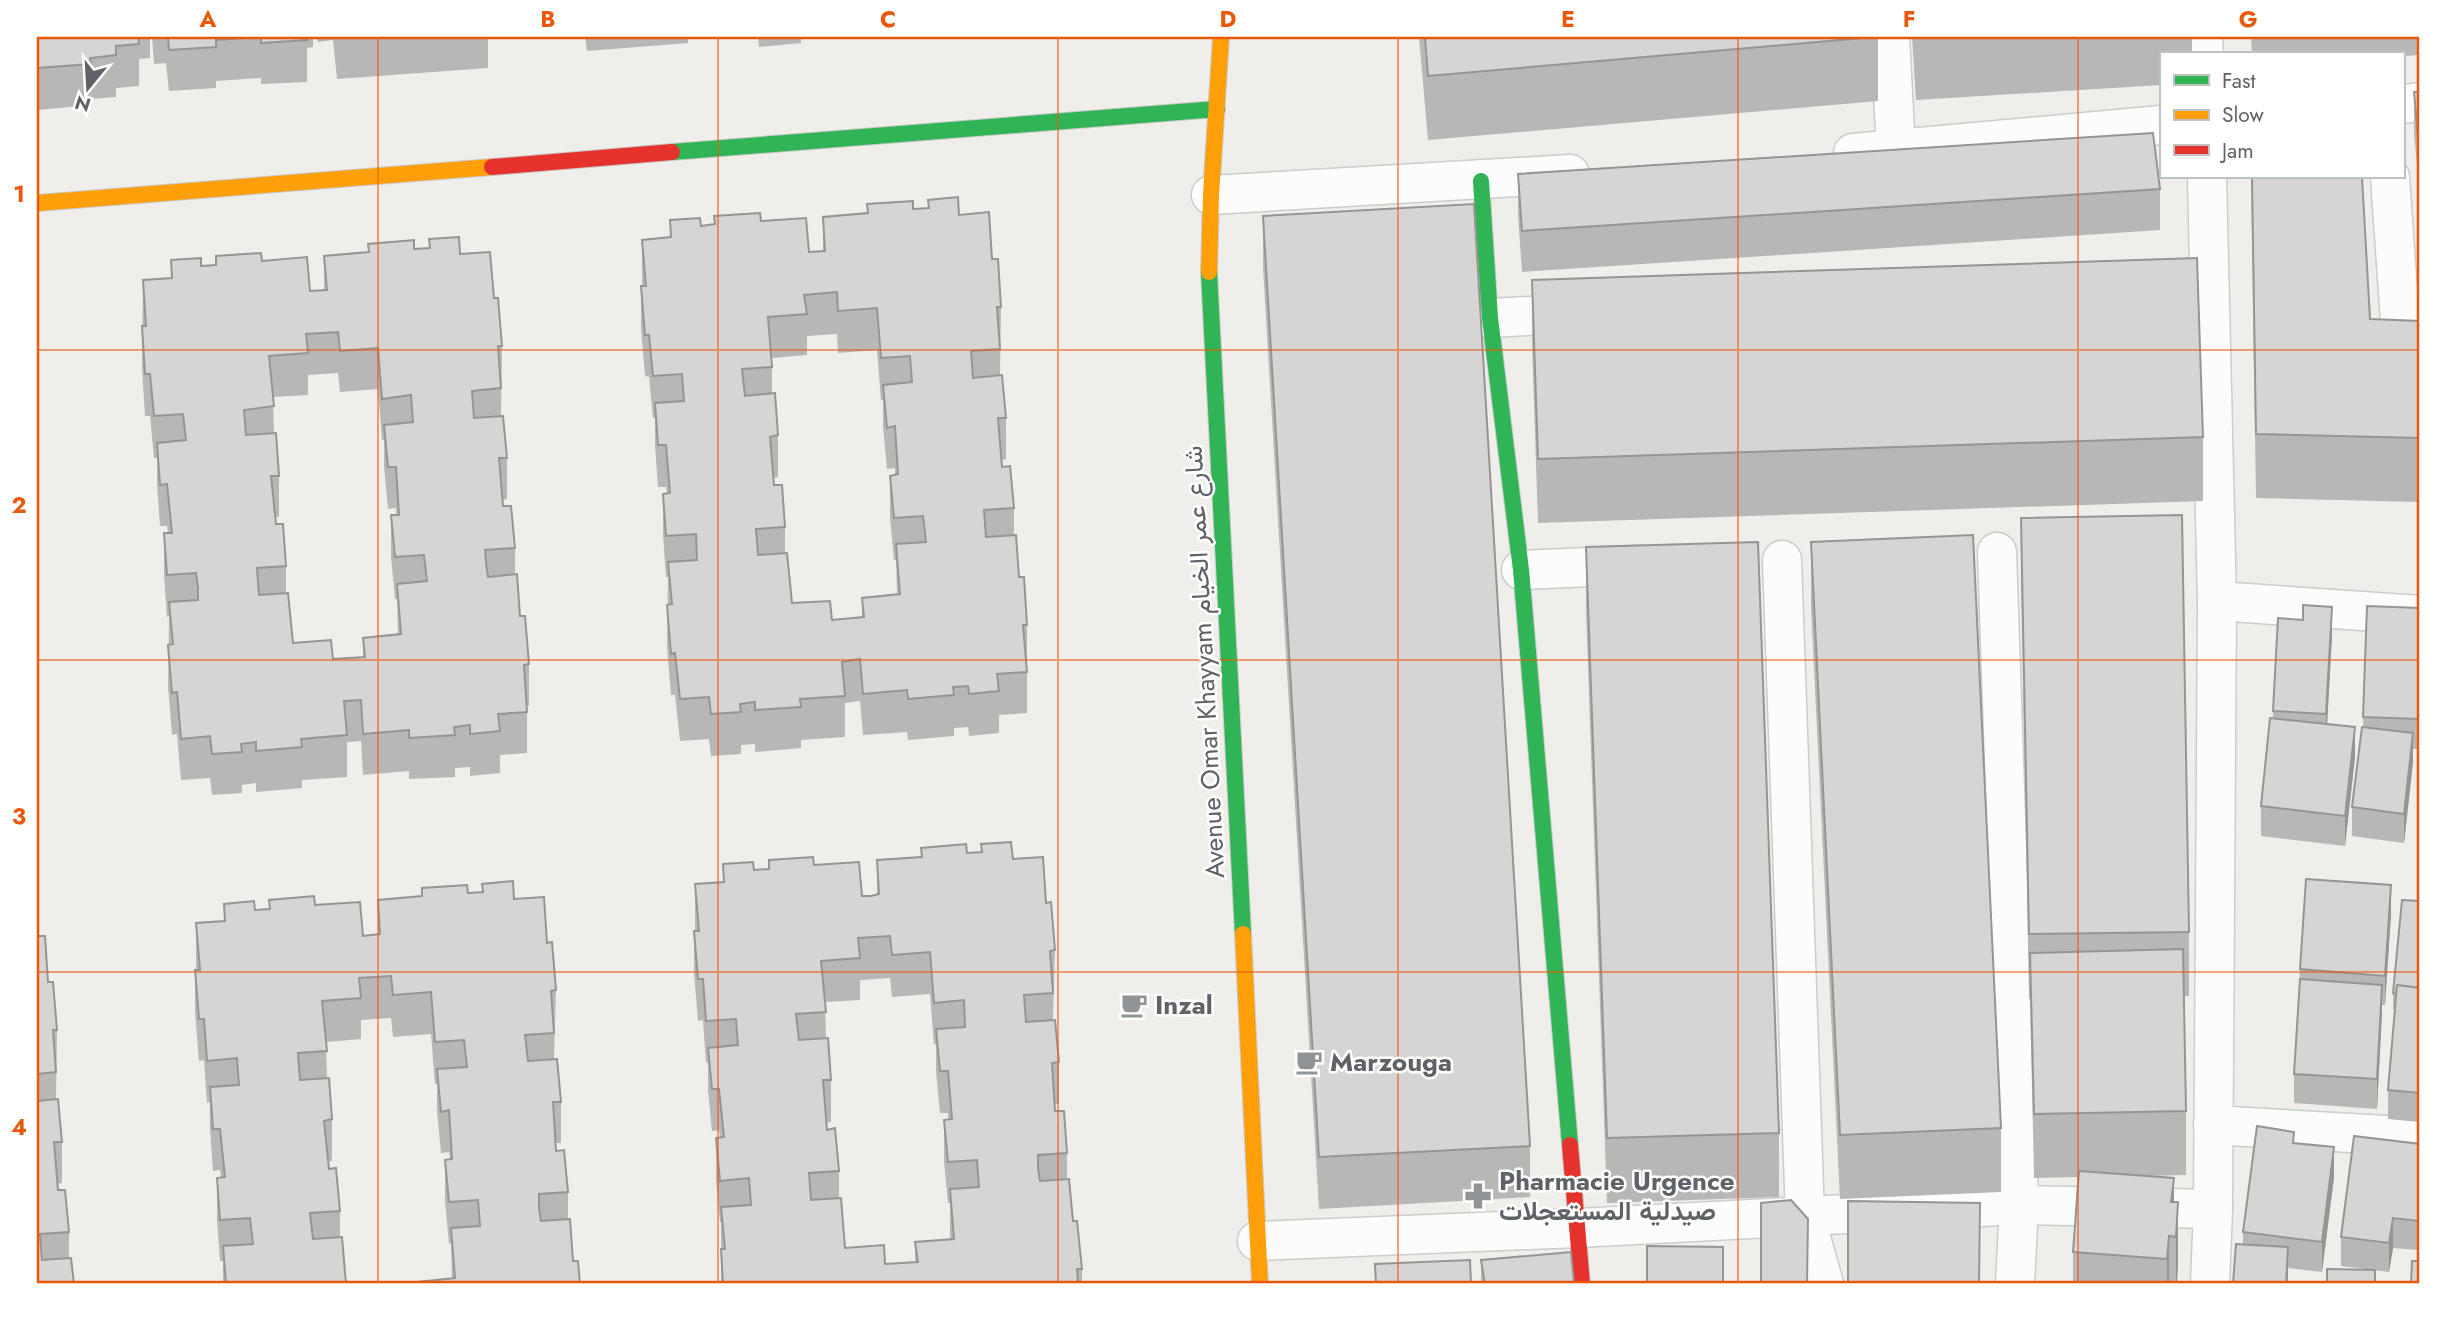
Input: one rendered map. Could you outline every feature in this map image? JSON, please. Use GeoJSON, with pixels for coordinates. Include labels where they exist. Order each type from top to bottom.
{"type":"FeatureCollection","features":[{"type":"Feature","properties":{"kind":"street","name":"Avenue Omar Khayyam شارع عمر الخيام"},"geometry":{"type":"LineString","coordinates":[[1221,37],[1209,265],[1260,1284]]}},
{"type":"Feature","properties":{"kind":"street"},"geometry":{"type":"LineString","coordinates":[[1890,37],[1896,150]]}},
{"type":"Feature","properties":{"kind":"street"},"geometry":{"type":"LineString","coordinates":[[37,203],[1217,109]]}},
{"type":"Feature","properties":{"kind":"street"},"geometry":{"type":"LineString","coordinates":[[1813,156],[2160,125]]}},
{"type":"Feature","properties":{"kind":"street"},"geometry":{"type":"LineString","coordinates":[[1211,195],[1606,172]]}},
{"type":"Feature","properties":{"kind":"street"},"geometry":{"type":"LineString","coordinates":[[2207,178],[2217,601],[2213,1209],[2210,1284]]}},
{"type":"Feature","properties":{"kind":"street"},"geometry":{"type":"LineString","coordinates":[[2390,178],[2402,350]]}},
{"type":"Feature","properties":{"kind":"street"},"geometry":{"type":"LineString","coordinates":[[1481,181],[1490,318],[1521,570],[1582,1284]]}},
{"type":"Feature","properties":{"kind":"street"},"geometry":{"type":"LineString","coordinates":[[2169,280],[2210,278]]}},
{"type":"Feature","properties":{"kind":"street"},"geometry":{"type":"LineString","coordinates":[[1490,318],[1615,311]]}},
{"type":"Feature","properties":{"kind":"street"},"geometry":{"type":"LineString","coordinates":[[2175,550],[2216,550]]}},
{"type":"Feature","properties":{"kind":"street"},"geometry":{"type":"LineString","coordinates":[[1956,553],[2038,551]]}},
{"type":"Feature","properties":{"kind":"street"},"geometry":{"type":"LineString","coordinates":[[1997,552],[2019,1205],[2015,1284]]}},
{"type":"Feature","properties":{"kind":"street"},"geometry":{"type":"LineString","coordinates":[[1741,562],[1822,558]]}},
{"type":"Feature","properties":{"kind":"street"},"geometry":{"type":"LineString","coordinates":[[1782,560],[1805,1216],[1824,1284]]}},
{"type":"Feature","properties":{"kind":"street"},"geometry":{"type":"LineString","coordinates":[[1521,570],[1672,564]]}},
{"type":"Feature","properties":{"kind":"street"},"geometry":{"type":"LineString","coordinates":[[2217,601],[2420,615]]}},
{"type":"Feature","properties":{"kind":"street"},"geometry":{"type":"LineString","coordinates":[[2213,1125],[2420,1137]]}},
{"type":"Feature","properties":{"kind":"street"},"geometry":{"type":"LineString","coordinates":[[1257,1241],[1578,1228],[2019,1205],[2213,1209]]}},
{"type":"Feature","properties":{"kind":"building"},"geometry":{"type":"Polygon","coordinates":[[[37,37],[138,37],[139,44],[116,46],[116,55],[90,58],[91,64],[37,68],[37,37]]]}},
{"type":"Feature","properties":{"kind":"building"},"geometry":{"type":"Polygon","coordinates":[[[168,37],[261,37],[216,40],[216,47],[169,50],[168,37]]]}},
{"type":"Feature","properties":{"kind":"building"},"geometry":{"type":"Polygon","coordinates":[[[261,37],[306,37],[307,40],[261,43],[261,37]]]}},
{"type":"Feature","properties":{"kind":"building"},"geometry":{"type":"Polygon","coordinates":[[[1425,37],[1874,37],[1428,76],[1425,37]]]}},
{"type":"Feature","properties":{"kind":"building"},"geometry":{"type":"Polygon","coordinates":[[[2420,91],[2420,158],[2414,92],[2420,91]]]}},
{"type":"Feature","properties":{"kind":"building"},"geometry":{"type":"Polygon","coordinates":[[[2153,133],[2160,189],[1522,231],[1518,174],[2153,133]]]}},
{"type":"Feature","properties":{"kind":"building"},"geometry":{"type":"Polygon","coordinates":[[[2252,178],[2362,178],[2370,319],[2420,321],[2420,438],[2256,434],[2252,178]]]}},
{"type":"Feature","properties":{"kind":"building"},"geometry":{"type":"Polygon","coordinates":[[[958,197],[959,215],[989,212],[992,259],[998,259],[1000,349],[971,351],[973,378],[1002,375],[1006,418],[998,418],[1002,467],[1010,466],[1014,508],[984,510],[986,537],[1016,535],[1019,577],[1024,577],[1027,625],[1023,625],[1027,672],[997,674],[999,691],[969,694],[968,686],[953,687],[954,695],[908,699],[907,690],[863,694],[860,659],[842,662],[845,696],[800,699],[801,707],[755,710],[755,702],[740,704],[741,712],[711,714],[709,697],[680,699],[675,653],[671,654],[667,605],[672,604],[668,562],[697,560],[696,534],[666,536],[663,494],[670,493],[666,445],[658,445],[655,403],[684,401],[682,374],[653,376],[649,335],[645,335],[641,286],[646,286],[642,240],[671,237],[670,220],[700,218],[701,226],[715,224],[714,216],[760,213],[761,221],[806,218],[809,252],[825,251],[823,217],[868,213],[867,204],[913,201],[913,209],[929,208],[928,200],[958,197]],[[837,292],[804,295],[807,314],[768,317],[772,367],[742,369],[745,396],[775,393],[778,435],[770,437],[774,485],[782,485],[785,527],[756,529],[758,555],[787,553],[792,603],[830,601],[832,620],[864,617],[862,598],[900,594],[896,544],[926,542],[923,516],[894,518],[890,476],[898,474],[895,426],[887,428],[883,385],[912,382],[910,356],[881,358],[877,308],[838,311],[837,292]]]}},
{"type":"Feature","properties":{"kind":"building"},"geometry":{"type":"Polygon","coordinates":[[[1474,204],[1530,1146],[1319,1157],[1263,216],[1474,204]]]}},
{"type":"Feature","properties":{"kind":"building"},"geometry":{"type":"Polygon","coordinates":[[[459,237],[460,254],[490,252],[494,298],[498,298],[502,346],[498,346],[501,388],[472,391],[474,418],[503,416],[507,458],[499,458],[503,506],[511,506],[515,548],[485,550],[486,563],[488,577],[517,574],[520,616],[525,616],[529,664],[524,665],[527,712],[498,714],[500,731],[470,734],[470,725],[454,727],[455,735],[409,738],[409,730],[363,734],[361,700],[344,701],[347,735],[301,739],[302,747],[256,751],[256,742],[241,744],[242,752],[212,754],[210,736],[181,739],[177,692],[172,693],[168,645],[173,644],[169,602],[198,600],[198,587],[196,573],[167,575],[164,533],[172,533],[167,484],[160,485],[157,443],[186,440],[183,414],[154,416],[150,374],[145,374],[143,280],[172,278],[171,260],[201,258],[201,266],[216,265],[216,256],[261,253],[262,261],[307,257],[310,291],[327,290],[324,256],[369,252],[368,244],[414,240],[414,249],[430,248],[429,239],[459,237]],[[338,332],[306,334],[308,353],[269,356],[274,406],[244,410],[246,435],[276,433],[279,476],[271,476],[276,524],[283,524],[286,566],[257,568],[259,595],[288,593],[293,643],[331,640],[333,659],[365,657],[363,638],[401,634],[397,584],[427,581],[424,555],[395,557],[391,515],[399,515],[396,467],[388,467],[384,425],[413,422],[411,395],[382,399],[378,348],[340,351],[338,332]]]}},
{"type":"Feature","properties":{"kind":"building"},"geometry":{"type":"Polygon","coordinates":[[[2197,258],[2203,437],[1538,459],[1532,280],[2197,258]]]}},
{"type":"Feature","properties":{"kind":"building"},"geometry":{"type":"Polygon","coordinates":[[[2182,515],[2189,932],[2029,934],[2021,518],[2182,515]]]}},
{"type":"Feature","properties":{"kind":"building"},"geometry":{"type":"Polygon","coordinates":[[[1973,535],[2001,1128],[1840,1135],[1811,542],[1973,535]]]}},
{"type":"Feature","properties":{"kind":"building"},"geometry":{"type":"Polygon","coordinates":[[[1758,542],[1779,1133],[1607,1138],[1586,547],[1758,542]]]}},
{"type":"Feature","properties":{"kind":"building"},"geometry":{"type":"Polygon","coordinates":[[[2303,605],[2332,607],[2326,714],[2273,711],[2278,618],[2303,620],[2303,605]]]}},
{"type":"Feature","properties":{"kind":"building"},"geometry":{"type":"Polygon","coordinates":[[[2367,606],[2420,608],[2420,719],[2363,717],[2367,606]]]}},
{"type":"Feature","properties":{"kind":"building"},"geometry":{"type":"Polygon","coordinates":[[[2270,718],[2355,727],[2345,816],[2261,806],[2270,718]]]}},
{"type":"Feature","properties":{"kind":"building"},"geometry":{"type":"Polygon","coordinates":[[[2362,727],[2413,733],[2404,814],[2352,807],[2362,727]]]}},
{"type":"Feature","properties":{"kind":"building"},"geometry":{"type":"Polygon","coordinates":[[[1011,842],[1013,859],[1043,857],[1046,903],[1051,902],[1055,950],[1050,951],[1053,993],[1024,995],[1026,1022],[1055,1020],[1059,1062],[1052,1063],[1055,1111],[1064,1111],[1067,1153],[1038,1155],[1038,1168],[1040,1181],[1069,1179],[1082,1269],[1077,1269],[1078,1284],[723,1284],[721,1249],[725,1249],[721,1207],[751,1205],[749,1178],[720,1181],[716,1138],[724,1137],[719,1089],[712,1089],[708,1048],[738,1045],[736,1019],[706,1021],[703,979],[698,979],[694,931],[699,931],[695,884],[724,882],[723,864],[753,862],[754,870],[769,869],[769,860],[813,857],[814,865],[859,862],[862,896],[871,896],[879,894],[877,860],[922,857],[921,848],[966,844],[967,853],[982,852],[981,844],[1011,842]],[[890,936],[858,938],[860,958],[821,961],[826,1012],[796,1014],[799,1040],[828,1038],[831,1080],[823,1080],[827,1130],[835,1128],[839,1171],[809,1173],[811,1200],[841,1198],[845,1248],[884,1245],[885,1264],[918,1262],[915,1242],[954,1239],[950,1189],[979,1187],[977,1160],[948,1162],[944,1120],[952,1119],[948,1071],[940,1071],[936,1029],[965,1027],[964,1000],[934,1003],[930,952],[892,955],[890,936]]]}},
{"type":"Feature","properties":{"kind":"building"},"geometry":{"type":"Polygon","coordinates":[[[2306,879],[2391,885],[2385,976],[2300,969],[2306,879]]]}},
{"type":"Feature","properties":{"kind":"building"},"geometry":{"type":"Polygon","coordinates":[[[513,881],[514,899],[544,897],[547,943],[552,942],[556,990],[551,991],[554,1033],[525,1035],[528,1061],[557,1059],[561,1102],[553,1102],[556,1151],[564,1150],[568,1192],[539,1194],[539,1208],[541,1221],[570,1219],[573,1261],[578,1261],[580,1284],[417,1284],[455,1278],[451,1228],[480,1226],[478,1200],[449,1202],[445,1160],[452,1159],[449,1110],[441,1112],[437,1069],[467,1067],[464,1040],[435,1042],[431,992],[393,995],[391,976],[359,978],[361,998],[322,1001],[327,1051],[298,1053],[300,1080],[329,1078],[332,1119],[324,1121],[329,1169],[336,1168],[340,1211],[310,1213],[313,1239],[342,1237],[346,1284],[226,1284],[223,1246],[253,1244],[250,1218],[220,1220],[217,1178],[225,1177],[220,1129],[213,1129],[210,1087],[239,1085],[237,1058],[207,1061],[204,1019],[199,1019],[195,970],[200,970],[196,923],[225,921],[224,904],[254,901],[255,910],[270,909],[269,900],[314,896],[315,905],[360,902],[363,936],[380,934],[378,900],[422,896],[422,888],[467,885],[468,893],[483,892],[482,884],[513,881]]]}},
{"type":"Feature","properties":{"kind":"building"},"geometry":{"type":"Polygon","coordinates":[[[2402,900],[2420,901],[2420,988],[2397,985],[2396,994],[2393,993],[2402,900]]]}},
{"type":"Feature","properties":{"kind":"building"},"geometry":{"type":"Polygon","coordinates":[[[37,936],[45,936],[48,982],[53,982],[57,1030],[53,1030],[56,1072],[37,1074],[37,936]]]}},
{"type":"Feature","properties":{"kind":"building"},"geometry":{"type":"Polygon","coordinates":[[[2183,949],[2186,1111],[2034,1114],[2030,953],[2183,949]]]}},
{"type":"Feature","properties":{"kind":"building"},"geometry":{"type":"Polygon","coordinates":[[[2300,979],[2382,985],[2377,1079],[2294,1074],[2300,979]]]}},
{"type":"Feature","properties":{"kind":"building"},"geometry":{"type":"Polygon","coordinates":[[[2397,985],[2420,988],[2420,1093],[2388,1090],[2397,985]]]}},
{"type":"Feature","properties":{"kind":"building"},"geometry":{"type":"Polygon","coordinates":[[[58,1099],[62,1142],[54,1142],[58,1190],[65,1190],[69,1232],[40,1234],[42,1260],[71,1258],[74,1284],[37,1284],[37,1101],[58,1099]]]}},
{"type":"Feature","properties":{"kind":"building"},"geometry":{"type":"Polygon","coordinates":[[[2257,1126],[2294,1132],[2293,1143],[2334,1147],[2322,1242],[2243,1232],[2257,1126]]]}},
{"type":"Feature","properties":{"kind":"building"},"geometry":{"type":"Polygon","coordinates":[[[2354,1136],[2420,1144],[2419,1221],[2393,1218],[2389,1243],[2341,1237],[2354,1136]]]}},
{"type":"Feature","properties":{"kind":"building"},"geometry":{"type":"Polygon","coordinates":[[[2079,1171],[2174,1178],[2171,1202],[2178,1202],[2176,1237],[2169,1236],[2167,1259],[2073,1252],[2079,1171]]]}},
{"type":"Feature","properties":{"kind":"building"},"geometry":{"type":"Polygon","coordinates":[[[1791,1200],[1808,1219],[1807,1284],[1761,1284],[1761,1203],[1791,1200]]]}},
{"type":"Feature","properties":{"kind":"building"},"geometry":{"type":"Polygon","coordinates":[[[1848,1201],[1980,1203],[1979,1284],[1848,1284],[1848,1201]]]}},
{"type":"Feature","properties":{"kind":"building"},"geometry":{"type":"Polygon","coordinates":[[[2236,1244],[2288,1247],[2286,1284],[2233,1284],[2236,1244]]]}},
{"type":"Feature","properties":{"kind":"building"},"geometry":{"type":"Polygon","coordinates":[[[1647,1246],[1723,1247],[1723,1284],[1647,1284],[1647,1246]]]}},
{"type":"Feature","properties":{"kind":"building"},"geometry":{"type":"Polygon","coordinates":[[[1571,1252],[1574,1284],[1485,1284],[1481,1260],[1571,1252]]]}},
{"type":"Feature","properties":{"kind":"building"},"geometry":{"type":"Polygon","coordinates":[[[1470,1260],[1471,1284],[1376,1284],[1375,1264],[1470,1260]]]}},
{"type":"Feature","properties":{"kind":"building"},"geometry":{"type":"Polygon","coordinates":[[[2412,1261],[2420,1261],[2420,1284],[2411,1284],[2412,1261]]]}},
{"type":"Feature","properties":{"kind":"building"},"geometry":{"type":"Polygon","coordinates":[[[2327,1269],[2375,1270],[2375,1284],[2327,1284],[2327,1269]]]}},
{"type":"Feature","properties":{"kind":"traffic: fast"},"geometry":{"type":"LineString","coordinates":[[672,152],[1217,109]]}},
{"type":"Feature","properties":{"kind":"traffic: fast"},"geometry":{"type":"LineString","coordinates":[[1481,181],[1490,318],[1521,570],[1570,1145]]}},
{"type":"Feature","properties":{"kind":"traffic: fast"},"geometry":{"type":"LineString","coordinates":[[1209,272],[1243,934]]}},
{"type":"Feature","properties":{"kind":"traffic: slow"},"geometry":{"type":"LineString","coordinates":[[1209,272],[1221,37]]}},
{"type":"Feature","properties":{"kind":"traffic: slow"},"geometry":{"type":"LineString","coordinates":[[37,203],[492,167]]}},
{"type":"Feature","properties":{"kind":"traffic: slow"},"geometry":{"type":"LineString","coordinates":[[1243,934],[1260,1284]]}},
{"type":"Feature","properties":{"kind":"traffic: jam"},"geometry":{"type":"LineString","coordinates":[[492,167],[672,152]]}},
{"type":"Feature","properties":{"kind":"traffic: jam"},"geometry":{"type":"LineString","coordinates":[[1570,1145],[1582,1284]]}},
{"type":"Feature","properties":{"kind":"place","name":"Inzal"},"geometry":{"type":"Point","coordinates":[1134,1005]}},
{"type":"Feature","properties":{"kind":"place","name":"Marzouga"},"geometry":{"type":"Point","coordinates":[1309,1062]}},
{"type":"Feature","properties":{"kind":"place","name":"Pharmacie Urgence صيدلية المستعجلات"},"geometry":{"type":"Point","coordinates":[1478,1196]}}]}
